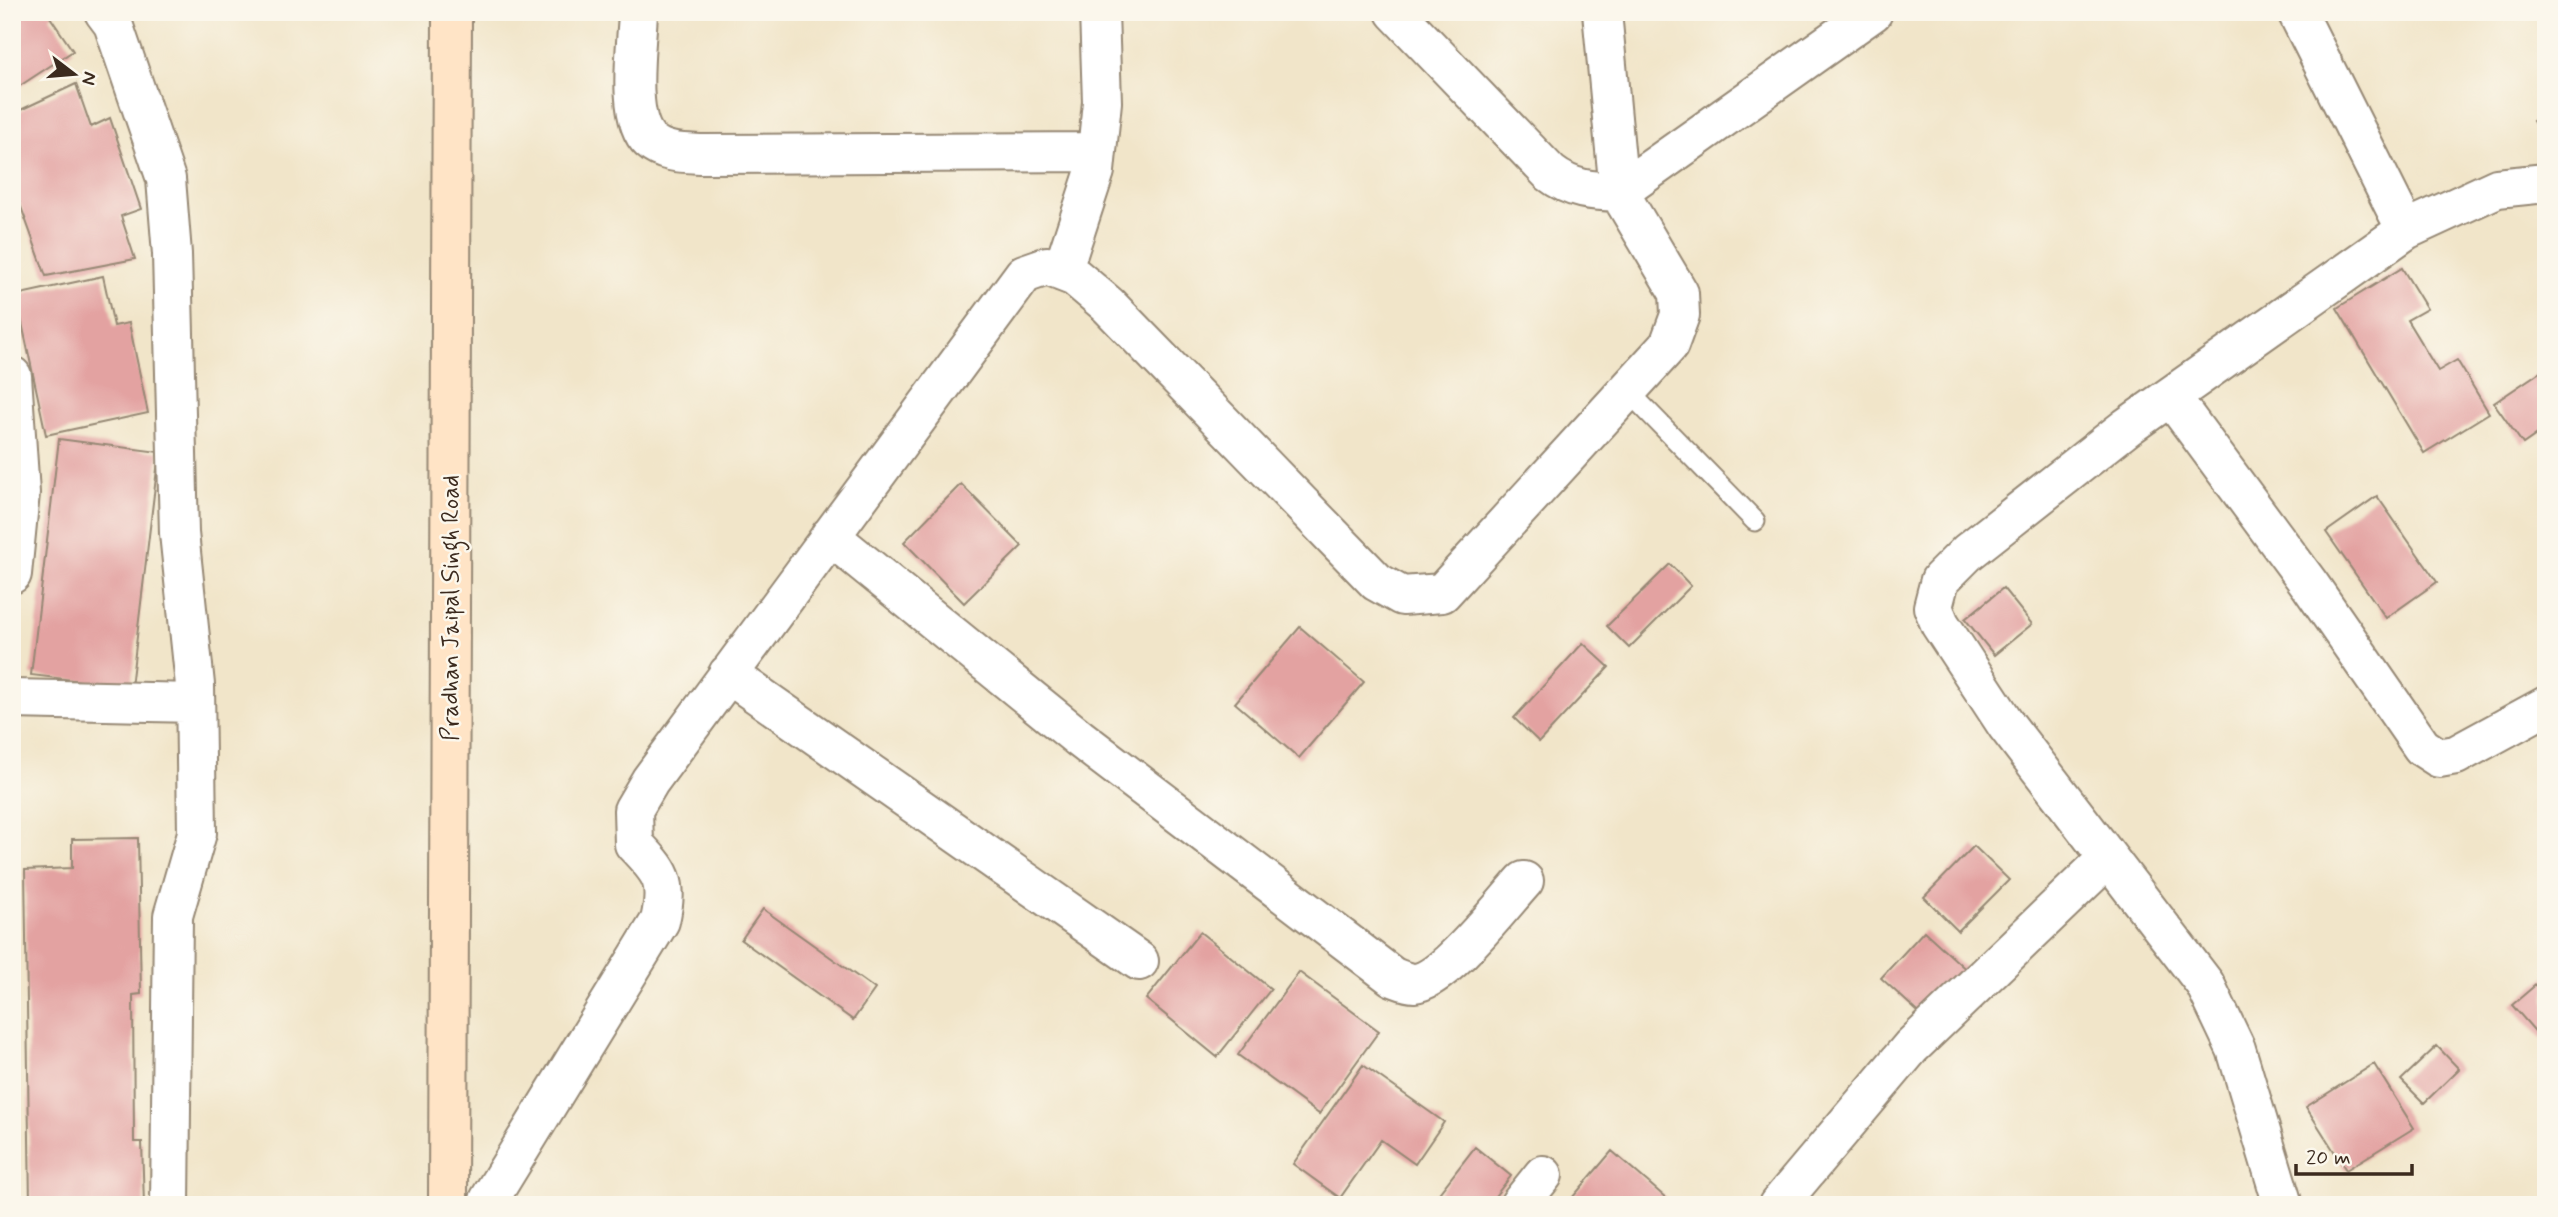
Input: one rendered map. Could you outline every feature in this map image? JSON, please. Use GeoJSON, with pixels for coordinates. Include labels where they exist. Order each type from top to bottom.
{"type":"FeatureCollection","features":[{"type":"Feature","properties":{"kind":"street"},"geometry":{"type":"LineString","coordinates":[[104,12],[114,24],[166,179],[172,254],[179,533],[195,703],[197,833],[173,916],[170,1205]]}},
{"type":"Feature","properties":{"kind":"street","name":"Pradhan Jaipal Singh Road"},"geometry":{"type":"LineString","coordinates":[[448,1193],[452,12]]}},
{"type":"Feature","properties":{"kind":"street"},"geometry":{"type":"LineString","coordinates":[[638,12],[635,100],[639,122],[650,141],[669,151],[703,155],[1097,152]]}},
{"type":"Feature","properties":{"kind":"street"},"geometry":{"type":"LineString","coordinates":[[1062,272],[1084,209],[1097,152],[1102,102],[1099,12]]}},
{"type":"Feature","properties":{"kind":"street"},"geometry":{"type":"LineString","coordinates":[[1395,12],[1550,173],[1566,185],[1585,191],[1619,192],[1873,12]]}},
{"type":"Feature","properties":{"kind":"street"},"geometry":{"type":"LineString","coordinates":[[448,1193],[495,1203],[660,921],[666,893],[655,866],[634,844],[633,810],[650,780],[1024,274],[1047,266],[1075,277],[1108,305],[1377,582],[1402,596],[1441,593],[1669,345],[1680,315],[1679,293],[1619,192],[1602,12]]}},
{"type":"Feature","properties":{"kind":"street"},"geometry":{"type":"LineString","coordinates":[[2297,12],[2406,230]]}},
{"type":"Feature","properties":{"kind":"street"},"geometry":{"type":"LineString","coordinates":[[2283,1205],[2258,1113],[2220,1015],[2204,984],[2007,726],[1940,624],[1933,607],[1940,580],[1968,552],[2127,427],[2406,230],[2497,188],[2546,183]]}},
{"type":"Feature","properties":{"kind":"street"},"geometry":{"type":"LineString","coordinates":[[12,376],[20,493],[13,553]]}},
{"type":"Feature","properties":{"kind":"street"},"geometry":{"type":"LineString","coordinates":[[2171,397],[2310,585],[2423,747],[2439,758],[2456,755],[2546,706]]}},
{"type":"Feature","properties":{"kind":"street"},"geometry":{"type":"LineString","coordinates":[[830,536],[1079,738],[1393,977],[1413,983],[1431,977],[1459,954],[1524,881]]}},
{"type":"Feature","properties":{"kind":"street"},"geometry":{"type":"LineString","coordinates":[[729,674],[1139,961]]}},
{"type":"Feature","properties":{"kind":"street"},"geometry":{"type":"LineString","coordinates":[[12,699],[195,703]]}},
{"type":"Feature","properties":{"kind":"street"},"geometry":{"type":"LineString","coordinates":[[1779,1205],[1911,1047],[2108,858]]}},
{"type":"Feature","properties":{"kind":"street"},"geometry":{"type":"LineString","coordinates":[[1519,1205],[1543,1175]]}},
{"type":"Feature","properties":{"kind":"lane"},"geometry":{"type":"LineString","coordinates":[[1627,390],[1755,521]]}},
{"type":"Feature","properties":{"kind":"building"},"geometry":{"type":"Polygon","coordinates":[[[12,12],[56,12],[50,17],[73,51],[12,91],[12,12]]]}},
{"type":"Feature","properties":{"kind":"building"},"geometry":{"type":"Polygon","coordinates":[[[76,84],[91,127],[110,118],[141,209],[121,216],[135,259],[46,276],[12,182],[12,114],[76,84]]]}},
{"type":"Feature","properties":{"kind":"building"},"geometry":{"type":"Polygon","coordinates":[[[2546,112],[2546,141],[2533,121],[2546,112]]]}},
{"type":"Feature","properties":{"kind":"building"},"geometry":{"type":"Polygon","coordinates":[[[2402,268],[2427,309],[2407,320],[2438,371],[2457,360],[2489,413],[2424,453],[2337,308],[2402,268]]]}},
{"type":"Feature","properties":{"kind":"building"},"geometry":{"type":"Polygon","coordinates":[[[103,276],[114,326],[129,323],[148,413],[46,435],[16,295],[103,276]]]}},
{"type":"Feature","properties":{"kind":"building"},"geometry":{"type":"Polygon","coordinates":[[[2546,368],[2546,428],[2523,444],[2494,403],[2546,368]]]}},
{"type":"Feature","properties":{"kind":"building"},"geometry":{"type":"Polygon","coordinates":[[[59,439],[159,452],[131,687],[31,675],[59,439]]]}},
{"type":"Feature","properties":{"kind":"building"},"geometry":{"type":"Polygon","coordinates":[[[961,484],[1022,546],[964,603],[904,542],[961,484]]]}},
{"type":"Feature","properties":{"kind":"building"},"geometry":{"type":"Polygon","coordinates":[[[2377,496],[2437,582],[2386,618],[2326,532],[2377,496]]]}},
{"type":"Feature","properties":{"kind":"building"},"geometry":{"type":"Polygon","coordinates":[[[1670,564],[1691,586],[1629,648],[1607,626],[1670,564]]]}},
{"type":"Feature","properties":{"kind":"building"},"geometry":{"type":"Polygon","coordinates":[[[2003,588],[2032,624],[1994,655],[1965,619],[2003,588]]]}},
{"type":"Feature","properties":{"kind":"building"},"geometry":{"type":"Polygon","coordinates":[[[1300,627],[1364,682],[1299,758],[1235,703],[1300,627]]]}},
{"type":"Feature","properties":{"kind":"building"},"geometry":{"type":"Polygon","coordinates":[[[1583,643],[1609,667],[1539,742],[1514,718],[1583,643]]]}},
{"type":"Feature","properties":{"kind":"building"},"geometry":{"type":"Polygon","coordinates":[[[138,838],[141,994],[133,995],[134,1142],[142,1142],[144,1205],[30,1205],[25,870],[72,868],[72,839],[138,838]]]}},
{"type":"Feature","properties":{"kind":"building"},"geometry":{"type":"Polygon","coordinates":[[[1974,846],[2009,880],[1958,931],[1924,897],[1974,846]]]}},
{"type":"Feature","properties":{"kind":"building"},"geometry":{"type":"Polygon","coordinates":[[[763,909],[875,989],[853,1020],[741,940],[763,909]]]}},
{"type":"Feature","properties":{"kind":"building"},"geometry":{"type":"Polygon","coordinates":[[[1924,931],[1971,974],[1928,1021],[1881,978],[1924,931]]]}},
{"type":"Feature","properties":{"kind":"building"},"geometry":{"type":"Polygon","coordinates":[[[1200,932],[1271,989],[1217,1057],[1146,999],[1200,932]]]}},
{"type":"Feature","properties":{"kind":"building"},"geometry":{"type":"Polygon","coordinates":[[[1299,972],[1379,1031],[1319,1114],[1238,1055],[1299,972]]]}},
{"type":"Feature","properties":{"kind":"building"},"geometry":{"type":"Polygon","coordinates":[[[2546,976],[2546,1034],[2541,1038],[2512,1005],[2546,976]]]}},
{"type":"Feature","properties":{"kind":"building"},"geometry":{"type":"Polygon","coordinates":[[[2437,1046],[2459,1069],[2424,1103],[2401,1080],[2437,1046]]]}},
{"type":"Feature","properties":{"kind":"building"},"geometry":{"type":"Polygon","coordinates":[[[2374,1064],[2414,1128],[2346,1170],[2306,1107],[2374,1064]]]}},
{"type":"Feature","properties":{"kind":"building"},"geometry":{"type":"Polygon","coordinates":[[[1363,1065],[1444,1122],[1415,1164],[1381,1140],[1340,1198],[1293,1164],[1363,1065]]]}},
{"type":"Feature","properties":{"kind":"building"},"geometry":{"type":"Polygon","coordinates":[[[1475,1147],[1511,1176],[1488,1205],[1430,1205],[1475,1147]]]}},
{"type":"Feature","properties":{"kind":"building"},"geometry":{"type":"Polygon","coordinates":[[[1612,1151],[1674,1205],[1566,1205],[1612,1151]]]}}]}
